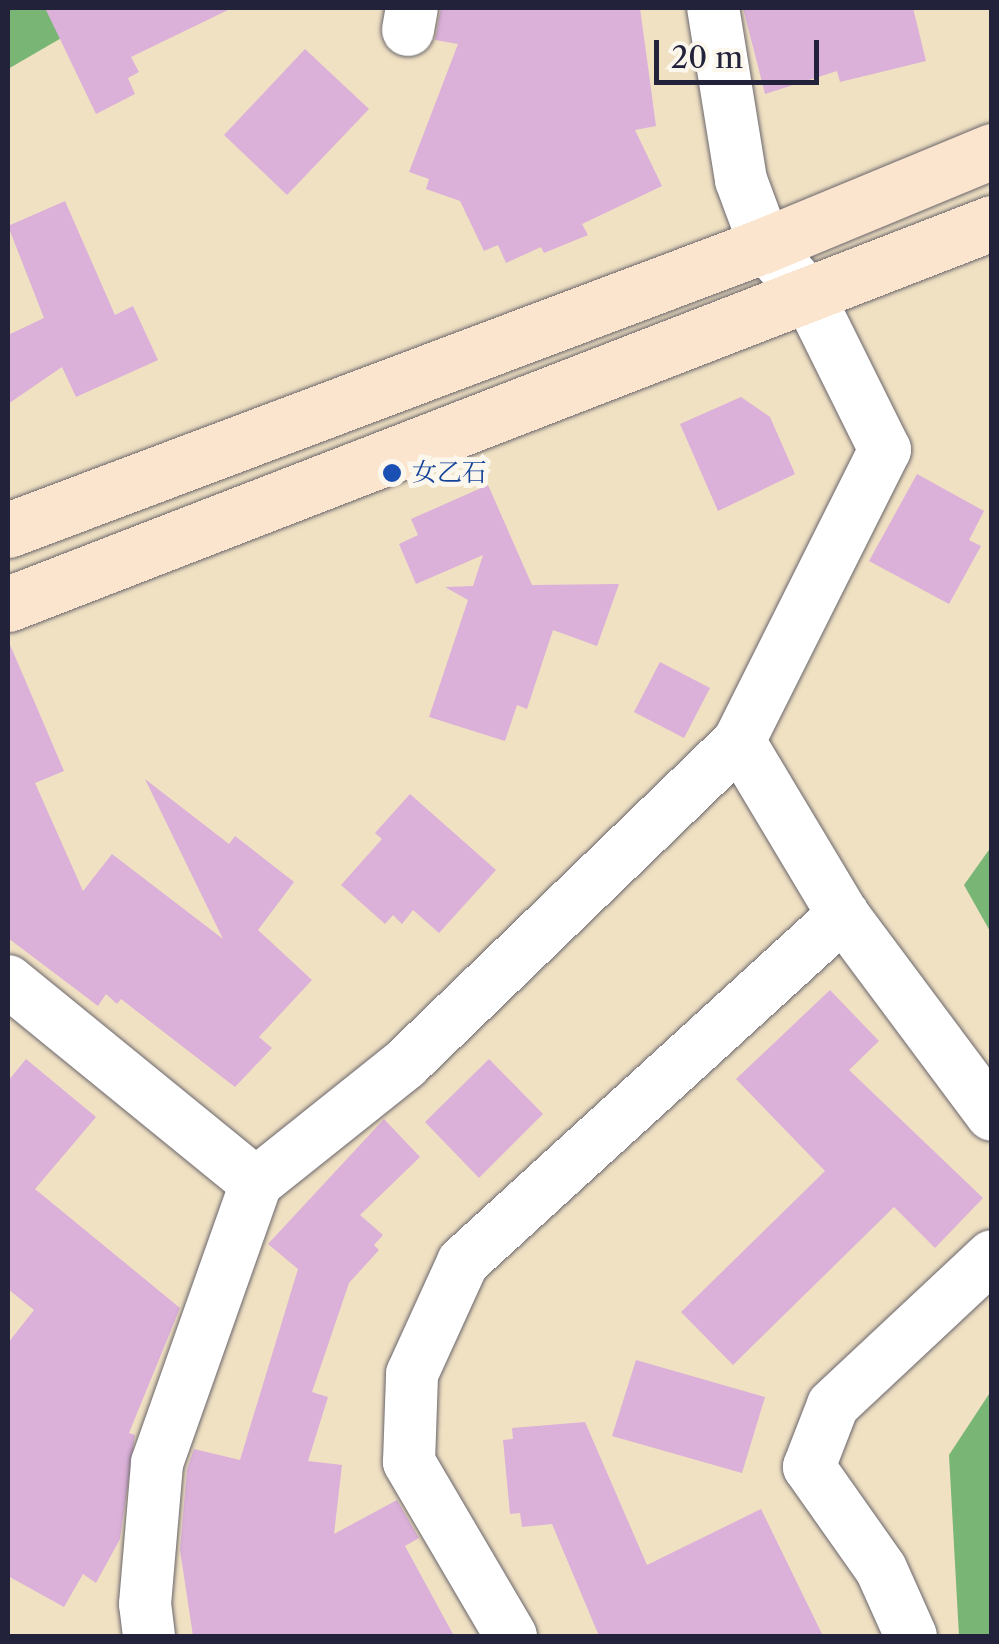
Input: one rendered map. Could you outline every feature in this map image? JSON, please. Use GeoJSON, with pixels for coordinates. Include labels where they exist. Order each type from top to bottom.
{"type":"FeatureCollection","features":[{"type":"Feature","properties":{"kind":"street"},"geometry":{"type":"LineString","coordinates":[[150,1636],[145,1604],[157,1463],[256,1183],[406,1064],[739,741],[885,450],[808,295],[765,245],[742,180],[713,8]]}},
{"type":"Feature","properties":{"kind":"street"},"geometry":{"type":"LineString","coordinates":[[8,530],[765,245],[992,151]]}},
{"type":"Feature","properties":{"kind":"street"},"geometry":{"type":"LineString","coordinates":[[8,604],[992,223]]}},
{"type":"Feature","properties":{"kind":"street"},"geometry":{"type":"LineString","coordinates":[[739,741],[843,915],[992,1115]]}},
{"type":"Feature","properties":{"kind":"street"},"geometry":{"type":"LineString","coordinates":[[511,1636],[409,1462],[412,1374],[456,1278],[464,1262],[843,915]]}},
{"type":"Feature","properties":{"kind":"street"},"geometry":{"type":"LineString","coordinates":[[16,1005],[256,1183]]}},
{"type":"Feature","properties":{"kind":"street"},"geometry":{"type":"LineString","coordinates":[[911,1636],[881,1569],[809,1467],[833,1404],[992,1256]]}},
{"type":"Feature","properties":{"kind":"green space"},"geometry":{"type":"Polygon","coordinates":[[[8,8],[113,8],[8,69],[8,8]]]}},
{"type":"Feature","properties":{"kind":"green space"},"geometry":{"type":"Polygon","coordinates":[[[991,847],[991,933],[964,885],[991,847]]]}},
{"type":"Feature","properties":{"kind":"green space"},"geometry":{"type":"Polygon","coordinates":[[[991,1391],[991,1636],[959,1636],[949,1455],[991,1391]]]}},
{"type":"Feature","properties":{"kind":"building"},"geometry":{"type":"Polygon","coordinates":[[[45,8],[232,8],[131,57],[139,72],[128,78],[135,94],[96,114],[45,8]]]}},
{"type":"Feature","properties":{"kind":"building"},"geometry":{"type":"Polygon","coordinates":[[[441,8],[640,8],[656,126],[635,130],[662,186],[582,224],[588,235],[544,253],[541,247],[506,263],[498,245],[484,251],[460,201],[426,189],[429,179],[409,172],[458,44],[435,40],[441,8]]]}},
{"type":"Feature","properties":{"kind":"building"},"geometry":{"type":"Polygon","coordinates":[[[743,8],[913,8],[926,61],[840,82],[837,71],[765,94],[743,8]]]}},
{"type":"Feature","properties":{"kind":"building"},"geometry":{"type":"Polygon","coordinates":[[[305,49],[369,109],[287,195],[224,135],[305,49]]]}},
{"type":"Feature","properties":{"kind":"building"},"geometry":{"type":"Polygon","coordinates":[[[65,201],[115,315],[133,306],[158,360],[76,397],[62,367],[8,404],[8,335],[44,318],[8,226],[65,201]]]}},
{"type":"Feature","properties":{"kind":"building"},"geometry":{"type":"Polygon","coordinates":[[[741,397],[770,417],[795,474],[718,511],[680,424],[741,397]]]}},
{"type":"Feature","properties":{"kind":"building"},"geometry":{"type":"Polygon","coordinates":[[[917,474],[984,511],[969,540],[981,546],[949,604],[869,561],[917,474]]]}},
{"type":"Feature","properties":{"kind":"building"},"geometry":{"type":"Polygon","coordinates":[[[488,485],[532,585],[619,584],[597,646],[553,630],[527,709],[517,705],[505,741],[429,717],[468,600],[445,587],[473,586],[483,555],[416,584],[399,544],[418,535],[411,519],[488,485]]]}},
{"type":"Feature","properties":{"kind":"building"},"geometry":{"type":"Polygon","coordinates":[[[8,640],[64,771],[35,783],[83,891],[112,854],[223,939],[145,779],[229,844],[235,836],[294,882],[258,930],[312,980],[259,1037],[272,1048],[235,1087],[121,999],[117,1004],[106,994],[98,1006],[8,938],[8,640]]]}},
{"type":"Feature","properties":{"kind":"building"},"geometry":{"type":"Polygon","coordinates":[[[660,662],[710,688],[684,738],[634,712],[660,662]]]}},
{"type":"Feature","properties":{"kind":"building"},"geometry":{"type":"Polygon","coordinates":[[[410,794],[496,870],[439,933],[413,910],[402,924],[393,915],[385,924],[341,885],[382,839],[375,833],[410,794]]]}},
{"type":"Feature","properties":{"kind":"building"},"geometry":{"type":"Polygon","coordinates":[[[830,990],[879,1041],[849,1070],[983,1198],[935,1248],[894,1207],[733,1365],[681,1312],[825,1171],[736,1079],[830,990]]]}},
{"type":"Feature","properties":{"kind":"building"},"geometry":{"type":"Polygon","coordinates":[[[26,1059],[96,1117],[35,1189],[180,1308],[129,1433],[135,1435],[120,1539],[96,1583],[83,1574],[64,1607],[8,1576],[8,1343],[34,1310],[8,1289],[8,1081],[26,1059]]]}},
{"type":"Feature","properties":{"kind":"building"},"geometry":{"type":"Polygon","coordinates":[[[489,1059],[543,1114],[479,1178],[425,1122],[489,1059]]]}},
{"type":"Feature","properties":{"kind":"building"},"geometry":{"type":"Polygon","coordinates":[[[384,1119],[420,1157],[360,1215],[383,1235],[374,1245],[379,1250],[349,1283],[312,1392],[328,1397],[308,1461],[342,1465],[334,1534],[397,1500],[419,1538],[405,1546],[454,1636],[193,1636],[180,1550],[187,1469],[194,1449],[240,1460],[298,1269],[268,1244],[384,1119]]]}},
{"type":"Feature","properties":{"kind":"building"},"geometry":{"type":"Polygon","coordinates":[[[636,1360],[765,1397],[742,1473],[612,1436],[636,1360]]]}},
{"type":"Feature","properties":{"kind":"building"},"geometry":{"type":"Polygon","coordinates":[[[585,1422],[647,1565],[761,1509],[823,1636],[599,1636],[552,1524],[522,1527],[520,1513],[510,1514],[503,1440],[513,1439],[512,1428],[585,1422]]]}},
{"type":"Feature","properties":{"kind":"place","name":"女乙石"},"geometry":{"type":"Point","coordinates":[392,473]}}]}
